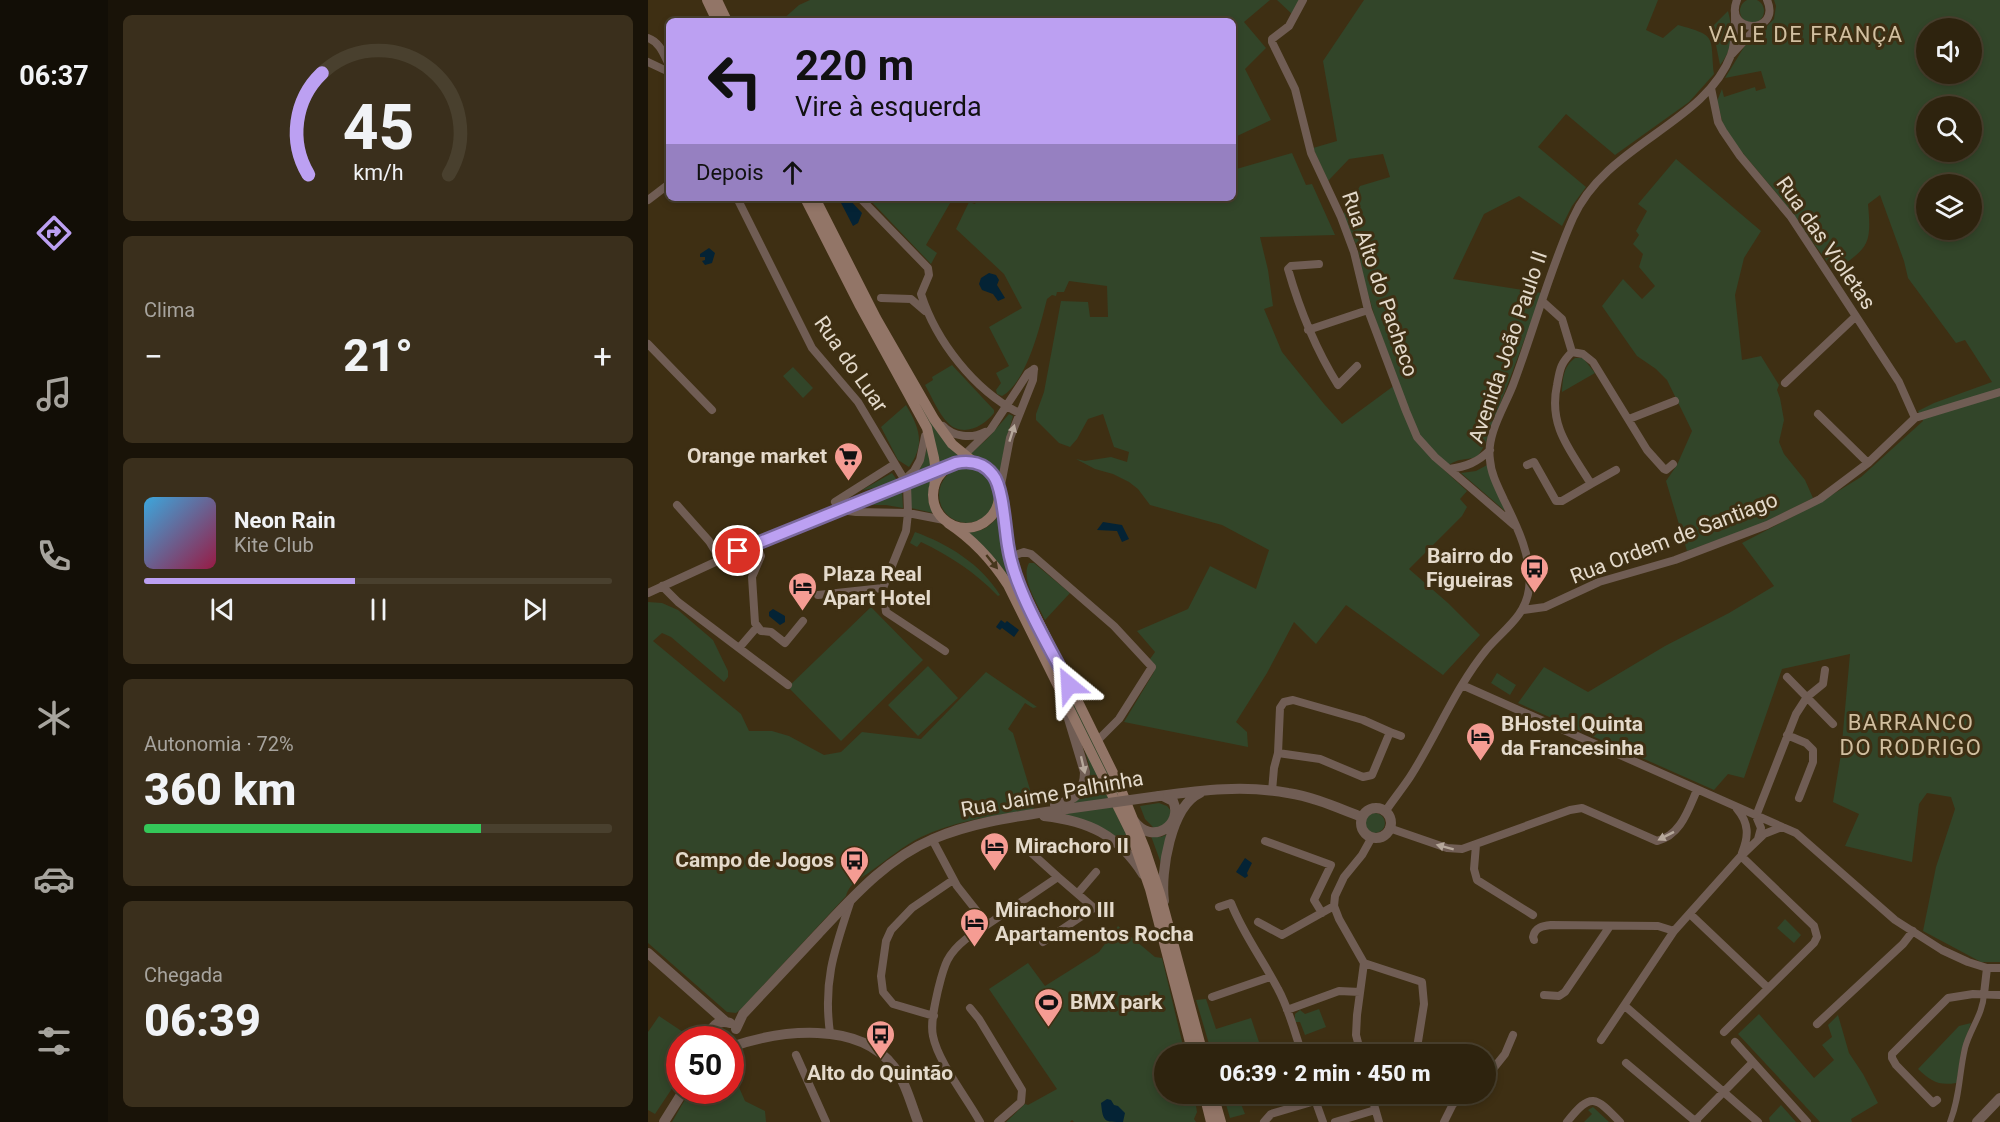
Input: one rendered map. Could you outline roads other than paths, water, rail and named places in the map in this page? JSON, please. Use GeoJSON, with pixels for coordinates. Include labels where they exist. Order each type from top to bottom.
{"type":"FeatureCollection","features":[{"type":"Feature","properties":{"kind":"main road"},"geometry":{"type":"LineString","coordinates":[[707,0],[716,18]]}},
{"type":"Feature","properties":{"kind":"main road"},"geometry":{"type":"LineString","coordinates":[[717,0],[726,18]]}},
{"type":"Feature","properties":{"kind":"main road"},"geometry":{"type":"LineString","coordinates":[[807,201],[859,304],[926,415],[945,436],[960,459]]}},
{"type":"Feature","properties":{"kind":"main road"},"geometry":{"type":"LineString","coordinates":[[817,201],[926,415],[941,470],[934,488],[934,505],[946,522],[979,547],[996,566],[1020,609],[1121,811],[1148,882],[1190,1044]]}},
{"type":"Feature","properties":{"kind":"main road"},"geometry":{"type":"LineString","coordinates":[[941,470],[960,459],[974,462],[993,474],[1000,493],[1010,557],[1024,594],[1097,741],[1133,819],[1153,871],[1200,1044]]}},
{"type":"Feature","properties":{"kind":"main road"},"geometry":{"type":"LineString","coordinates":[[946,522],[965,529],[982,525],[995,513],[1000,493]]}},
{"type":"Feature","properties":{"kind":"main road"},"geometry":{"type":"LineString","coordinates":[[1206,1104],[1211,1122]]}},
{"type":"Feature","properties":{"kind":"main road"},"geometry":{"type":"LineString","coordinates":[[1216,1104],[1221,1122]]}},
{"type":"Feature","properties":{"kind":"street","name":"Rua Alto do Pacheco"},"geometry":{"type":"LineString","coordinates":[[1303,0],[1289,26],[1272,39],[1272,42],[1295,89],[1311,153],[1341,217],[1354,252],[1368,310],[1418,437],[1435,457],[1515,526]]}},
{"type":"Feature","properties":{"kind":"street"},"geometry":{"type":"LineString","coordinates":[[1731,56],[1769,16],[1770,8],[1767,0]]}},
{"type":"Feature","properties":{"kind":"street"},"geometry":{"type":"LineString","coordinates":[[1731,56],[1735,33],[1736,1]]}},
{"type":"Feature","properties":{"kind":"street"},"geometry":{"type":"LineString","coordinates":[[1735,13],[1744,25],[1758,26]]}},
{"type":"Feature","properties":{"kind":"street"},"geometry":{"type":"LineString","coordinates":[[648,38],[654,40],[660,47],[666,59]]}},
{"type":"Feature","properties":{"kind":"street","name":"Avenida João Paulo II"},"geometry":{"type":"LineString","coordinates":[[1385,812],[1410,777],[1462,685],[1488,649],[1523,610],[1529,588],[1529,568],[1515,526],[1492,471],[1490,450],[1492,438],[1576,212],[1593,186],[1616,162],[1680,116],[1711,88],[1731,56]]}},
{"type":"Feature","properties":{"kind":"street"},"geometry":{"type":"LineString","coordinates":[[648,62],[666,71]]}},
{"type":"Feature","properties":{"kind":"street","name":"Rua das Violetas"},"geometry":{"type":"LineString","coordinates":[[1711,88],[1718,122],[1723,131],[1740,156],[1791,217],[1899,382],[1915,418]]}},
{"type":"Feature","properties":{"kind":"street"},"geometry":{"type":"LineString","coordinates":[[648,200],[666,186]]}},
{"type":"Feature","properties":{"kind":"street","name":"Rua do Luar"},"geometry":{"type":"LineString","coordinates":[[738,201],[812,348],[858,402],[906,482]]}},
{"type":"Feature","properties":{"kind":"street"},"geometry":{"type":"LineString","coordinates":[[863,201],[929,271],[921,294],[938,336],[954,357],[995,399],[1019,413]]}},
{"type":"Feature","properties":{"kind":"street"},"geometry":{"type":"LineString","coordinates":[[1319,264],[1291,266],[1288,269],[1298,307],[1321,358],[1338,385],[1357,366]]}},
{"type":"Feature","properties":{"kind":"street"},"geometry":{"type":"LineString","coordinates":[[881,298],[911,299],[921,294]]}},
{"type":"Feature","properties":{"kind":"street"},"geometry":{"type":"LineString","coordinates":[[911,299],[927,312]]}},
{"type":"Feature","properties":{"kind":"street"},"geometry":{"type":"LineString","coordinates":[[1542,301],[1562,319],[1572,352]]}},
{"type":"Feature","properties":{"kind":"street"},"geometry":{"type":"LineString","coordinates":[[1308,330],[1368,310]]}},
{"type":"Feature","properties":{"kind":"street"},"geometry":{"type":"LineString","coordinates":[[1785,383],[1855,317]]}},
{"type":"Feature","properties":{"kind":"street"},"geometry":{"type":"LineString","coordinates":[[648,344],[712,410]]}},
{"type":"Feature","properties":{"kind":"street"},"geometry":{"type":"LineString","coordinates":[[1572,352],[1583,354],[1593,362],[1647,450],[1664,469],[1666,470],[1673,464]]}},
{"type":"Feature","properties":{"kind":"street"},"geometry":{"type":"LineString","coordinates":[[1572,352],[1561,363],[1555,394],[1554,416],[1560,434],[1591,484]]}},
{"type":"Feature","properties":{"kind":"street"},"geometry":{"type":"LineString","coordinates":[[960,459],[991,429],[1028,373],[1034,369],[1034,380],[1010,438],[1000,493]]}},
{"type":"Feature","properties":{"kind":"street"},"geometry":{"type":"LineString","coordinates":[[1915,418],[2000,392]]}},
{"type":"Feature","properties":{"kind":"street"},"geometry":{"type":"LineString","coordinates":[[1629,419],[1675,401]]}},
{"type":"Feature","properties":{"kind":"street"},"geometry":{"type":"LineString","coordinates":[[1818,414],[1868,462]]}},
{"type":"Feature","properties":{"kind":"street"},"geometry":{"type":"LineString","coordinates":[[926,415],[953,434],[972,436],[991,429]]}},
{"type":"Feature","properties":{"kind":"street"},"geometry":{"type":"LineString","coordinates":[[926,415],[924,450],[906,482],[908,513],[906,531],[883,588],[886,612],[945,651]]}},
{"type":"Feature","properties":{"kind":"street","name":"Rua Ordem de Santiago"},"geometry":{"type":"LineString","coordinates":[[1523,610],[1545,606],[1599,582],[1675,560],[1767,525],[1820,499],[1868,462],[1915,418]]}},
{"type":"Feature","properties":{"kind":"street"},"geometry":{"type":"LineString","coordinates":[[1449,469],[1462,468],[1473,463],[1490,450]]}},
{"type":"Feature","properties":{"kind":"street"},"geometry":{"type":"LineString","coordinates":[[1527,465],[1534,462],[1556,501],[1562,501],[1616,470]]}},
{"type":"Feature","properties":{"kind":"street"},"geometry":{"type":"LineString","coordinates":[[895,464],[835,502],[841,510],[908,513],[946,522]]}},
{"type":"Feature","properties":{"kind":"street"},"geometry":{"type":"LineString","coordinates":[[648,593],[756,543],[941,470]]}},
{"type":"Feature","properties":{"kind":"street"},"geometry":{"type":"LineString","coordinates":[[677,505],[709,541],[720,559]]}},
{"type":"Feature","properties":{"kind":"street"},"geometry":{"type":"LineString","coordinates":[[756,543],[761,556],[752,577],[754,617],[757,627],[761,631],[771,632],[786,643],[803,621]]}},
{"type":"Feature","properties":{"kind":"street"},"geometry":{"type":"LineString","coordinates":[[1010,557],[1024,552],[1031,554],[1114,626],[1152,667],[1119,719],[1097,741]]}},
{"type":"Feature","properties":{"kind":"street"},"geometry":{"type":"LineString","coordinates":[[662,586],[678,602],[788,686]]}},
{"type":"Feature","properties":{"kind":"street"},"geometry":{"type":"LineString","coordinates":[[818,596],[883,588]]}},
{"type":"Feature","properties":{"kind":"street"},"geometry":{"type":"LineString","coordinates":[[739,648],[757,627]]}},
{"type":"Feature","properties":{"kind":"street"},"geometry":{"type":"LineString","coordinates":[[1757,841],[1760,833],[1760,819],[1787,735],[1796,714],[1807,698],[1823,684],[1825,670]]}},
{"type":"Feature","properties":{"kind":"street"},"geometry":{"type":"LineString","coordinates":[[1787,677],[1833,724]]}},
{"type":"Feature","properties":{"kind":"street"},"geometry":{"type":"LineString","coordinates":[[1462,685],[1760,819],[1783,827],[1802,837],[1887,914],[1942,950],[1968,962],[1988,968],[2000,968]]}},
{"type":"Feature","properties":{"kind":"street"},"geometry":{"type":"LineString","coordinates":[[1029,815],[1066,802],[1082,790],[1085,782],[1083,761],[1060,688]]}},
{"type":"Feature","properties":{"kind":"street"},"geometry":{"type":"LineString","coordinates":[[1272,791],[1278,753],[1280,708],[1284,702],[1293,700],[1363,720],[1401,736]]}},
{"type":"Feature","properties":{"kind":"street"},"geometry":{"type":"LineString","coordinates":[[1278,753],[1320,759],[1363,777],[1372,775],[1390,732]]}},
{"type":"Feature","properties":{"kind":"street"},"geometry":{"type":"LineString","coordinates":[[1787,735],[1806,742],[1813,750],[1813,762],[1799,798]]}},
{"type":"Feature","properties":{"kind":"street"},"geometry":{"type":"LineString","coordinates":[[1166,916],[1163,873],[1177,823],[1185,805],[1192,797],[1212,790]]}},
{"type":"Feature","properties":{"kind":"street","name":"Rua Jaime Palhinha"},"geometry":{"type":"LineString","coordinates":[[716,1026],[718,1023],[732,1026],[851,898],[888,865],[903,854],[933,839],[966,827],[1159,795],[1212,790],[1272,791],[1317,800],[1362,817]]}},
{"type":"Feature","properties":{"kind":"street"},"geometry":{"type":"LineString","coordinates":[[1389,828],[1447,848],[1462,849],[1577,808],[1587,809],[1651,840],[1658,841],[1670,836],[1680,826],[1697,790]]}},
{"type":"Feature","properties":{"kind":"street"},"geometry":{"type":"LineString","coordinates":[[1133,819],[1139,827],[1149,833],[1156,833],[1169,827],[1175,806],[1173,801],[1159,795]]}},
{"type":"Feature","properties":{"kind":"street"},"geometry":{"type":"LineString","coordinates":[[1734,806],[1746,823],[1748,832],[1741,856]]}},
{"type":"Feature","properties":{"kind":"street"},"geometry":{"type":"LineString","coordinates":[[1371,809],[1380,809],[1385,812],[1390,819],[1389,828],[1381,837],[1372,837],[1362,829],[1362,817],[1371,809]]}},
{"type":"Feature","properties":{"kind":"street"},"geometry":{"type":"LineString","coordinates":[[1029,815],[1071,820],[1100,831],[1123,848],[1148,882]]}},
{"type":"Feature","properties":{"kind":"street"},"geometry":{"type":"LineString","coordinates":[[1748,832],[1760,819]]}},
{"type":"Feature","properties":{"kind":"street"},"geometry":{"type":"LineString","coordinates":[[1601,1041],[1674,931],[1741,856],[1773,829],[1783,827]]}},
{"type":"Feature","properties":{"kind":"street"},"geometry":{"type":"LineString","coordinates":[[1358,1044],[1356,1035],[1364,963],[1334,906],[1338,888],[1372,837]]}},
{"type":"Feature","properties":{"kind":"street"},"geometry":{"type":"LineString","coordinates":[[933,839],[953,880],[987,924]]}},
{"type":"Feature","properties":{"kind":"street"},"geometry":{"type":"LineString","coordinates":[[1265,841],[1331,865],[1314,900],[1322,913]]}},
{"type":"Feature","properties":{"kind":"street"},"geometry":{"type":"LineString","coordinates":[[1476,845],[1474,869],[1477,879],[1533,915]]}},
{"type":"Feature","properties":{"kind":"street"},"geometry":{"type":"LineString","coordinates":[[1026,848],[1094,908],[1043,942]]}},
{"type":"Feature","properties":{"kind":"street"},"geometry":{"type":"LineString","coordinates":[[1724,1032],[1814,943],[1817,937],[1814,926],[1741,856]]}},
{"type":"Feature","properties":{"kind":"street"},"geometry":{"type":"LineString","coordinates":[[1078,893],[1096,872]]}},
{"type":"Feature","properties":{"kind":"street"},"geometry":{"type":"LineString","coordinates":[[980,1122],[937,1048],[933,1037],[934,1016],[944,965],[948,956],[966,939],[1058,877]]}},
{"type":"Feature","properties":{"kind":"street"},"geometry":{"type":"LineString","coordinates":[[934,1016],[892,1004],[883,992],[881,976],[886,941],[891,930],[919,903],[953,880]]}},
{"type":"Feature","properties":{"kind":"street"},"geometry":{"type":"LineString","coordinates":[[830,1034],[829,975],[833,954],[851,898]]}},
{"type":"Feature","properties":{"kind":"street"},"geometry":{"type":"LineString","coordinates":[[1219,907],[1231,903],[1287,1010],[1299,1044]]}},
{"type":"Feature","properties":{"kind":"street"},"geometry":{"type":"LineString","coordinates":[[1257,922],[1282,935],[1334,906]]}},
{"type":"Feature","properties":{"kind":"street"},"geometry":{"type":"LineString","coordinates":[[1690,914],[1768,988]]}},
{"type":"Feature","properties":{"kind":"street"},"geometry":{"type":"LineString","coordinates":[[1534,940],[1534,933],[1542,926],[1658,926],[1674,931]]}},
{"type":"Feature","properties":{"kind":"street"},"geometry":{"type":"LineString","coordinates":[[1544,996],[1559,996],[1565,992],[1610,926]]}},
{"type":"Feature","properties":{"kind":"street"},"geometry":{"type":"LineString","coordinates":[[1817,1024],[1903,944],[1913,931]]}},
{"type":"Feature","properties":{"kind":"street"},"geometry":{"type":"LineString","coordinates":[[648,953],[732,1026]]}},
{"type":"Feature","properties":{"kind":"street"},"geometry":{"type":"LineString","coordinates":[[1364,963],[1422,982],[1424,1004],[1418,1044]]}},
{"type":"Feature","properties":{"kind":"street"},"geometry":{"type":"LineString","coordinates":[[1950,1122],[1957,1104],[1965,1048],[1984,1002],[1988,968]]}},
{"type":"Feature","properties":{"kind":"street"},"geometry":{"type":"LineString","coordinates":[[1212,998],[1270,977]]}},
{"type":"Feature","properties":{"kind":"street"},"geometry":{"type":"LineString","coordinates":[[1287,1010],[1339,991],[1360,992]]}},
{"type":"Feature","properties":{"kind":"street"},"geometry":{"type":"LineString","coordinates":[[1937,1100],[1933,1103],[1896,1065],[1892,1054],[1943,1001],[1956,995],[2000,995]]}},
{"type":"Feature","properties":{"kind":"street"},"geometry":{"type":"LineString","coordinates":[[708,1005],[709,1026]]}},
{"type":"Feature","properties":{"kind":"street"},"geometry":{"type":"LineString","coordinates":[[1625,1006],[1758,1122]]}},
{"type":"Feature","properties":{"kind":"street"},"geometry":{"type":"LineString","coordinates":[[970,1008],[1022,1090],[1021,1102],[998,1122]]}},
{"type":"Feature","properties":{"kind":"street"},"geometry":{"type":"LineString","coordinates":[[744,1032],[757,1038]]}},
{"type":"Feature","properties":{"kind":"street"},"geometry":{"type":"LineString","coordinates":[[744,1043],[757,1038],[830,1034],[872,1045],[895,1068],[918,1122]]}},
{"type":"Feature","properties":{"kind":"street"},"geometry":{"type":"LineString","coordinates":[[1496,1065],[1505,1054],[1513,1035]]}},
{"type":"Feature","properties":{"kind":"street"},"geometry":{"type":"LineString","coordinates":[[1735,1042],[1808,1122]]}},
{"type":"Feature","properties":{"kind":"street"},"geometry":{"type":"LineString","coordinates":[[796,1055],[826,1122]]}},
{"type":"Feature","properties":{"kind":"street"},"geometry":{"type":"LineString","coordinates":[[1626,1063],[1696,1121],[1753,1062]]}},
{"type":"Feature","properties":{"kind":"street"},"geometry":{"type":"LineString","coordinates":[[1977,1122],[2000,1098]]}},
{"type":"Feature","properties":{"kind":"street"},"geometry":{"type":"LineString","coordinates":[[1567,1122],[1586,1102],[1591,1100],[1603,1104],[1620,1122]]}},
{"type":"Feature","properties":{"kind":"street"},"geometry":{"type":"LineString","coordinates":[[664,1122],[675,1104]]}},
{"type":"Feature","properties":{"kind":"street"},"geometry":{"type":"LineString","coordinates":[[1264,1122],[1271,1114],[1296,1104]]}},
{"type":"Feature","properties":{"kind":"street"},"geometry":{"type":"LineString","coordinates":[[1317,1104],[1323,1122]]}},
{"type":"Feature","properties":{"kind":"street"},"geometry":{"type":"LineString","coordinates":[[1374,1104],[1379,1122]]}},
{"type":"Feature","properties":{"kind":"street"},"geometry":{"type":"LineString","coordinates":[[1443,1122],[1453,1104]]}},
{"type":"Feature","properties":{"kind":"street"},"geometry":{"type":"LineString","coordinates":[[1335,1122],[1375,1110]]}},
{"type":"Feature","properties":{"kind":"water"},"geometry":{"type":"Polygon","coordinates":[[[840,201],[851,201],[862,213],[858,223],[853,226],[840,201]]]}},
{"type":"Feature","properties":{"kind":"water"},"geometry":{"type":"Polygon","coordinates":[[[709,248],[715,253],[712,263],[705,265],[702,261],[705,257],[700,257],[700,254],[709,248]]]}},
{"type":"Feature","properties":{"kind":"water"},"geometry":{"type":"Polygon","coordinates":[[[989,273],[996,275],[999,280],[997,285],[1005,298],[998,301],[993,294],[982,290],[979,284],[981,278],[989,273]]]}},
{"type":"Feature","properties":{"kind":"water"},"geometry":{"type":"Polygon","coordinates":[[[1103,522],[1122,525],[1129,539],[1122,542],[1117,531],[1097,530],[1103,522]]]}},
{"type":"Feature","properties":{"kind":"water"},"geometry":{"type":"Polygon","coordinates":[[[773,609],[785,616],[785,622],[780,625],[769,616],[769,612],[773,609]]]}},
{"type":"Feature","properties":{"kind":"water"},"geometry":{"type":"Polygon","coordinates":[[[1001,620],[1005,623],[1007,621],[1019,630],[1014,637],[1002,628],[1000,630],[996,627],[1001,620]]]}},
{"type":"Feature","properties":{"kind":"water"},"geometry":{"type":"Polygon","coordinates":[[[1245,858],[1252,863],[1247,873],[1248,876],[1245,878],[1236,872],[1245,858]]]}},
{"type":"Feature","properties":{"kind":"water"},"geometry":{"type":"Polygon","coordinates":[[[1107,1099],[1125,1113],[1123,1122],[1106,1120],[1101,1103],[1107,1099]]]}},
{"type":"Feature","properties":{"kind":"place","name":"Orange market"},"geometry":{"type":"Point","coordinates":[848,482]}},
{"type":"Feature","properties":{"kind":"place","name":"Bairro do Figueiras"},"geometry":{"type":"Point","coordinates":[1534,594]}},
{"type":"Feature","properties":{"kind":"place","name":"Plaza Real Apart Hotel"},"geometry":{"type":"Point","coordinates":[802,612]}},
{"type":"Feature","properties":{"kind":"place","name":"BHostel Quinta da Francesinha"},"geometry":{"type":"Point","coordinates":[1480,762]}},
{"type":"Feature","properties":{"kind":"place","name":"Mirachoro II"},"geometry":{"type":"Point","coordinates":[994,872]}},
{"type":"Feature","properties":{"kind":"place","name":"Campo de Jogos"},"geometry":{"type":"Point","coordinates":[855,886]}},
{"type":"Feature","properties":{"kind":"place","name":"Mirachoro III Apartamentos Rocha"},"geometry":{"type":"Point","coordinates":[974,948]}},
{"type":"Feature","properties":{"kind":"place","name":"BMX park"},"geometry":{"type":"Point","coordinates":[1049,1028]}},
{"type":"Feature","properties":{"kind":"place","name":"Alto do Quintão"},"geometry":{"type":"Point","coordinates":[880,1060]}},
{"type":"Feature","properties":{"kind":"district","name":"VALE DE FRANÇA"},"geometry":{"type":"Point","coordinates":[1806,34]}},
{"type":"Feature","properties":{"kind":"district","name":"BARRANCO DO RODRIGO"},"geometry":{"type":"Point","coordinates":[1911,734]}}]}
